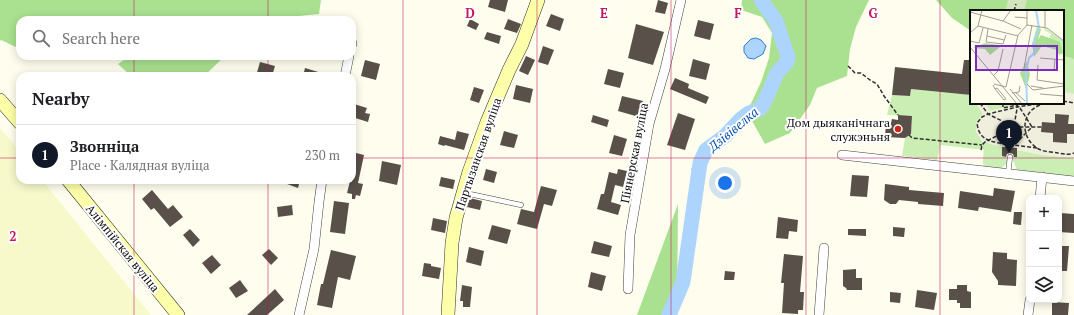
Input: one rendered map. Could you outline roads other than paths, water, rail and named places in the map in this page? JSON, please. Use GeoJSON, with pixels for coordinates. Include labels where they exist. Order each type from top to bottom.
{"type":"FeatureCollection","features":[{"type":"Feature","properties":{"kind":"street","name":"Партызанская вуліца"},"geometry":{"type":"LineString","coordinates":[[448,315],[452,243],[456,218],[463,192],[488,122],[509,70],[522,44],[538,0]]}},
{"type":"Feature","properties":{"kind":"street","name":"Піянерская вуліца"},"geometry":{"type":"LineString","coordinates":[[628,289],[630,235],[649,124],[665,69],[681,0]]}},
{"type":"Feature","properties":{"kind":"street"},"geometry":{"type":"LineString","coordinates":[[346,72],[348,60]]}},
{"type":"Feature","properties":{"kind":"street"},"geometry":{"type":"LineString","coordinates":[[0,100],[16,118]]}},
{"type":"Feature","properties":{"kind":"street"},"geometry":{"type":"LineString","coordinates":[[842,155],[1074,181]]}},
{"type":"Feature","properties":{"kind":"street"},"geometry":{"type":"LineString","coordinates":[[1040,195],[1042,177]]}},
{"type":"Feature","properties":{"kind":"street","name":"Алімпійская вуліца"},"geometry":{"type":"LineString","coordinates":[[71,184],[178,315]]}},
{"type":"Feature","properties":{"kind":"street"},"geometry":{"type":"LineString","coordinates":[[299,315],[314,249],[321,184]]}},
{"type":"Feature","properties":{"kind":"street"},"geometry":{"type":"LineString","coordinates":[[819,315],[824,248]]}},
{"type":"Feature","properties":{"kind":"street"},"geometry":{"type":"LineString","coordinates":[[1028,315],[1030,303]]}},
{"type":"Feature","properties":{"kind":"lane"},"geometry":{"type":"LineString","coordinates":[[1008,174],[1010,157]]}},
{"type":"Feature","properties":{"kind":"lane"},"geometry":{"type":"LineString","coordinates":[[463,192],[521,205]]}},
{"type":"Feature","properties":{"kind":"water"},"geometry":{"type":"Polygon","coordinates":[[[756,38],[761,40],[766,46],[763,54],[754,59],[748,58],[744,52],[744,46],[751,39],[756,38]]]}},
{"type":"Feature","properties":{"kind":"water"},"geometry":{"type":"Polygon","coordinates":[[[706,150],[709,153],[707,159],[702,167],[695,173],[692,169],[694,163],[699,155],[706,150]]]}},
{"type":"Feature","properties":{"kind":"waterway","name":"Дзівівелка"},"geometry":{"type":"LineString","coordinates":[[669,315],[683,282],[700,163],[706,150],[725,136],[741,119],[749,113],[760,109],[777,73],[787,62],[788,57],[776,21],[761,0]]}},
{"type":"Feature","properties":{"kind":"place","name":"Дом дыяканічнага служэньня"},"geometry":{"type":"Point","coordinates":[898,129]}},
{"type":"Feature","properties":{"kind":"place","name":"Звонніца"},"geometry":{"type":"Point","coordinates":[1009,153]}}]}
